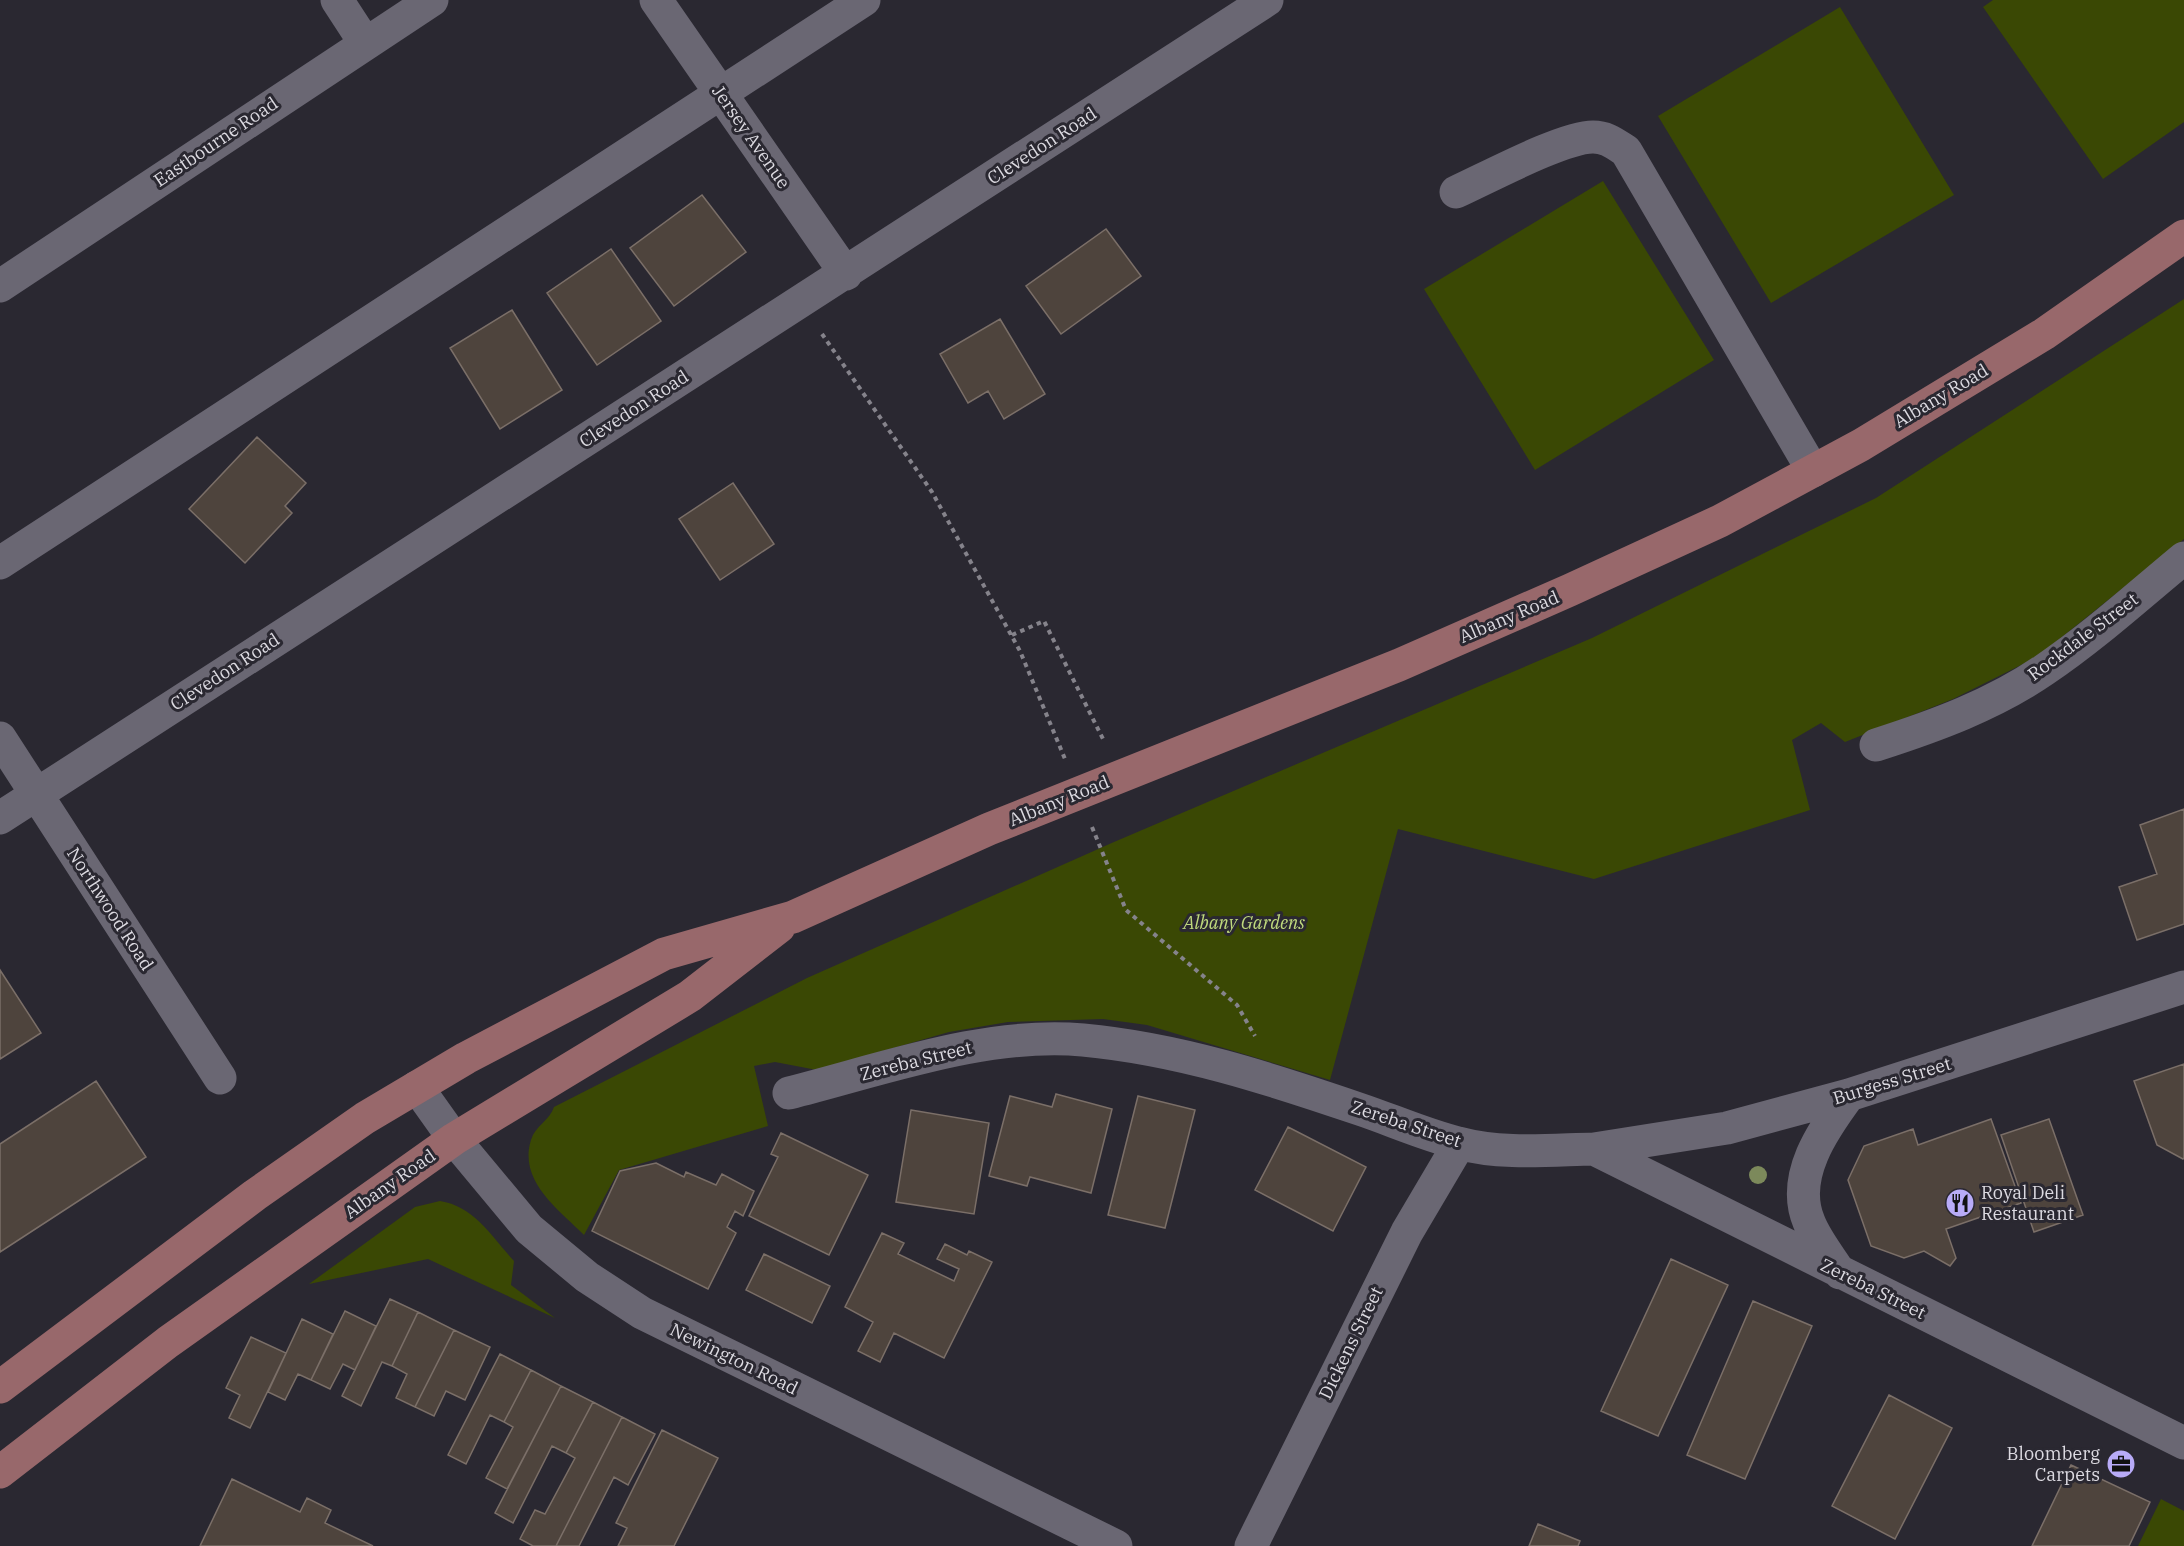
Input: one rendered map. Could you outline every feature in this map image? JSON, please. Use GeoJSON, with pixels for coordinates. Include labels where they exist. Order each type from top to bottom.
{"type":"FeatureCollection","features":[{"type":"Feature","properties":{"kind":"main road","name":"Albany Road"},"geometry":{"type":"LineString","coordinates":[[0,1387],[255,1195],[365,1118],[466,1058],[664,954],[793,916],[989,829],[1399,664],[1549,600],[1720,521],[1861,445],[2044,334],[2184,236]]}},
{"type":"Feature","properties":{"kind":"main road","name":"Albany Road"},"geometry":{"type":"LineString","coordinates":[[0,1472],[168,1342],[454,1139],[690,996],[793,916]]}},
{"type":"Feature","properties":{"kind":"street"},"geometry":{"type":"LineString","coordinates":[[337,0],[365,43]]}},
{"type":"Feature","properties":{"kind":"street","name":"Eastbourne Road"},"geometry":{"type":"LineString","coordinates":[[0,286],[432,0]]}},
{"type":"Feature","properties":{"kind":"street","name":"Jersey Avenue"},"geometry":{"type":"LineString","coordinates":[[656,0],[846,274]]}},
{"type":"Feature","properties":{"kind":"street"},"geometry":{"type":"LineString","coordinates":[[0,563],[864,0]]}},
{"type":"Feature","properties":{"kind":"street","name":"Clevedon Road"},"geometry":{"type":"LineString","coordinates":[[0,818],[846,274],[1267,0]]}},
{"type":"Feature","properties":{"kind":"street"},"geometry":{"type":"LineString","coordinates":[[1456,192],[1566,142],[1592,137],[1608,139],[1626,151],[1814,471]]}},
{"type":"Feature","properties":{"kind":"street","name":"Rockdale Street"},"geometry":{"type":"LineString","coordinates":[[1876,745],[1939,724],[1999,696],[2044,670],[2184,558]]}},
{"type":"Feature","properties":{"kind":"street","name":"Northwood Road"},"geometry":{"type":"LineString","coordinates":[[0,738],[220,1078]]}},
{"type":"Feature","properties":{"kind":"street","name":"Burgess Street"},"geometry":{"type":"LineString","coordinates":[[1594,1149],[1727,1128],[1849,1095],[2184,987]]}},
{"type":"Feature","properties":{"kind":"street","name":"Zereba Street"},"geometry":{"type":"LineString","coordinates":[[789,1093],[980,1045],[1031,1039],[1080,1040],[1142,1047],[1206,1060],[1282,1083],[1459,1144],[1509,1150],[1594,1149],[2184,1443]]}},
{"type":"Feature","properties":{"kind":"street","name":"Newington Road"},"geometry":{"type":"LineString","coordinates":[[417,1087],[454,1139],[529,1229],[587,1277],[642,1314],[1116,1546]]}},
{"type":"Feature","properties":{"kind":"street"},"geometry":{"type":"LineString","coordinates":[[1840,1273],[1808,1221],[1804,1196],[1807,1169],[1814,1148],[1826,1126],[1849,1095]]}},
{"type":"Feature","properties":{"kind":"street","name":"Dickens Street"},"geometry":{"type":"LineString","coordinates":[[1251,1546],[1407,1232],[1459,1144]]}},
{"type":"Feature","properties":{"kind":"path"},"geometry":{"type":"LineString","coordinates":[[822,334],[932,492],[1020,651]]}},
{"type":"Feature","properties":{"kind":"path"},"geometry":{"type":"LineString","coordinates":[[1012,635],[1044,621],[1102,739]]}},
{"type":"Feature","properties":{"kind":"path"},"geometry":{"type":"LineString","coordinates":[[1126,909],[1237,1005],[1282,1083]]}},
{"type":"Feature","properties":{"kind":"green space"},"geometry":{"type":"Polygon","coordinates":[[[1993,0],[2184,0],[2184,122],[2103,179],[1983,7],[1993,0]]]}},
{"type":"Feature","properties":{"kind":"green space"},"geometry":{"type":"Polygon","coordinates":[[[1840,7],[1954,195],[1771,303],[1658,116],[1840,7]]]}},
{"type":"Feature","properties":{"kind":"green space"},"geometry":{"type":"Polygon","coordinates":[[[1603,181],[1714,360],[1535,470],[1424,289],[1603,181]]]}},
{"type":"Feature","properties":{"kind":"green space","name":"Albany Gardens"},"geometry":{"type":"Polygon","coordinates":[[[2184,299],[2184,539],[2037,657],[1953,699],[1845,742],[1821,723],[1792,740],[1810,810],[1594,879],[1398,829],[1330,1080],[1147,1025],[1103,1019],[1008,1022],[949,1032],[817,1070],[775,1062],[754,1066],[768,1126],[619,1170],[584,1235],[543,1194],[535,1181],[530,1169],[531,1140],[554,1107],[807,978],[1114,842],[1592,638],[1876,498],[2184,299]]]}},
{"type":"Feature","properties":{"kind":"green space"},"geometry":{"type":"Polygon","coordinates":[[[440,1201],[463,1209],[481,1224],[514,1261],[511,1285],[555,1318],[428,1259],[309,1284],[415,1207],[440,1201]]]}},
{"type":"Feature","properties":{"kind":"green space"},"geometry":{"type":"Polygon","coordinates":[[[2161,1499],[2184,1511],[2184,1546],[2138,1546],[2161,1499]]]}},
{"type":"Feature","properties":{"kind":"building"},"geometry":{"type":"Polygon","coordinates":[[[702,195],[746,252],[674,306],[630,248],[702,195]]]}},
{"type":"Feature","properties":{"kind":"building"},"geometry":{"type":"Polygon","coordinates":[[[1106,229],[1141,276],[1061,334],[1026,286],[1106,229]]]}},
{"type":"Feature","properties":{"kind":"building"},"geometry":{"type":"Polygon","coordinates":[[[611,249],[661,321],[597,365],[547,293],[611,249]]]}},
{"type":"Feature","properties":{"kind":"building"},"geometry":{"type":"Polygon","coordinates":[[[512,310],[562,390],[500,429],[450,348],[512,310]]]}},
{"type":"Feature","properties":{"kind":"building"},"geometry":{"type":"Polygon","coordinates":[[[1000,319],[1045,394],[1004,419],[988,391],[968,403],[940,354],[1000,319]]]}},
{"type":"Feature","properties":{"kind":"building"},"geometry":{"type":"Polygon","coordinates":[[[257,437],[306,483],[285,506],[292,513],[245,563],[189,509],[257,437]]]}},
{"type":"Feature","properties":{"kind":"building"},"geometry":{"type":"Polygon","coordinates":[[[733,483],[774,544],[720,580],[679,519],[733,483]]]}},
{"type":"Feature","properties":{"kind":"building"},"geometry":{"type":"Polygon","coordinates":[[[2184,809],[2184,924],[2137,940],[2119,887],[2157,874],[2140,825],[2184,809]]]}},
{"type":"Feature","properties":{"kind":"building"},"geometry":{"type":"Polygon","coordinates":[[[0,970],[41,1033],[0,1059],[0,970]]]}},
{"type":"Feature","properties":{"kind":"building"},"geometry":{"type":"Polygon","coordinates":[[[2184,1064],[2183,1159],[2157,1145],[2134,1081],[2184,1064]]]}},
{"type":"Feature","properties":{"kind":"building"},"geometry":{"type":"Polygon","coordinates":[[[96,1081],[146,1157],[0,1252],[0,1144],[96,1081]]]}},
{"type":"Feature","properties":{"kind":"building"},"geometry":{"type":"Polygon","coordinates":[[[1056,1094],[1112,1109],[1091,1193],[1030,1177],[1027,1186],[989,1176],[1010,1096],[1052,1107],[1056,1094]]]}},
{"type":"Feature","properties":{"kind":"building"},"geometry":{"type":"Polygon","coordinates":[[[1138,1096],[1195,1110],[1165,1228],[1108,1215],[1138,1096]]]}},
{"type":"Feature","properties":{"kind":"building"},"geometry":{"type":"Polygon","coordinates":[[[911,1110],[989,1123],[974,1214],[896,1202],[911,1110]]]}},
{"type":"Feature","properties":{"kind":"building"},"geometry":{"type":"Polygon","coordinates":[[[1991,1119],[2021,1203],[1946,1229],[1956,1258],[1950,1266],[1924,1251],[1904,1258],[1871,1246],[1848,1180],[1864,1146],[1913,1129],[1918,1145],[1991,1119]]]}},
{"type":"Feature","properties":{"kind":"building"},"geometry":{"type":"Polygon","coordinates":[[[2049,1119],[2083,1215],[2034,1232],[2001,1135],[2049,1119]]]}},
{"type":"Feature","properties":{"kind":"building"},"geometry":{"type":"Polygon","coordinates":[[[1288,1127],[1366,1167],[1333,1231],[1255,1190],[1288,1127]]]}},
{"type":"Feature","properties":{"kind":"building"},"geometry":{"type":"Polygon","coordinates":[[[781,1133],[868,1175],[829,1255],[749,1216],[778,1157],[771,1154],[781,1133]]]}},
{"type":"Feature","properties":{"kind":"building"},"geometry":{"type":"Polygon","coordinates":[[[656,1163],[684,1177],[686,1172],[716,1185],[722,1174],[754,1191],[743,1216],[735,1211],[727,1227],[736,1233],[708,1289],[592,1231],[620,1171],[656,1163]]]}},
{"type":"Feature","properties":{"kind":"building"},"geometry":{"type":"Polygon","coordinates":[[[882,1233],[904,1243],[898,1254],[954,1281],[959,1269],[937,1259],[945,1244],[967,1255],[969,1251],[992,1262],[944,1358],[894,1333],[880,1362],[858,1351],[873,1322],[845,1307],[882,1233]]]}},
{"type":"Feature","properties":{"kind":"building"},"geometry":{"type":"Polygon","coordinates":[[[764,1254],[830,1286],[812,1323],[746,1290],[764,1254]]]}},
{"type":"Feature","properties":{"kind":"building"},"geometry":{"type":"Polygon","coordinates":[[[1671,1259],[1728,1285],[1658,1436],[1601,1411],[1671,1259]]]}},
{"type":"Feature","properties":{"kind":"building"},"geometry":{"type":"Polygon","coordinates":[[[390,1299],[418,1312],[392,1366],[382,1362],[361,1406],[342,1396],[390,1299]]]}},
{"type":"Feature","properties":{"kind":"building"},"geometry":{"type":"Polygon","coordinates":[[[1753,1301],[1812,1326],[1745,1479],[1687,1455],[1753,1301]]]}},
{"type":"Feature","properties":{"kind":"building"},"geometry":{"type":"Polygon","coordinates":[[[345,1311],[376,1326],[355,1370],[343,1364],[330,1389],[311,1380],[345,1311]]]}},
{"type":"Feature","properties":{"kind":"building"},"geometry":{"type":"Polygon","coordinates":[[[418,1312],[454,1330],[415,1407],[396,1398],[407,1374],[392,1366],[418,1312]]]}},
{"type":"Feature","properties":{"kind":"building"},"geometry":{"type":"Polygon","coordinates":[[[302,1319],[333,1334],[311,1380],[298,1374],[285,1400],[268,1392],[302,1319]]]}},
{"type":"Feature","properties":{"kind":"building"},"geometry":{"type":"Polygon","coordinates":[[[454,1330],[490,1347],[465,1400],[446,1391],[434,1416],[415,1407],[454,1330]]]}},
{"type":"Feature","properties":{"kind":"building"},"geometry":{"type":"Polygon","coordinates":[[[251,1337],[286,1353],[250,1428],[229,1418],[240,1395],[226,1388],[251,1337]]]}},
{"type":"Feature","properties":{"kind":"building"},"geometry":{"type":"Polygon","coordinates":[[[500,1354],[531,1370],[504,1422],[490,1415],[466,1464],[448,1455],[500,1354]]]}},
{"type":"Feature","properties":{"kind":"building"},"geometry":{"type":"Polygon","coordinates":[[[531,1370],[561,1386],[507,1489],[486,1478],[513,1427],[504,1422],[531,1370]]]}},
{"type":"Feature","properties":{"kind":"building"},"geometry":{"type":"Polygon","coordinates":[[[561,1386],[593,1402],[566,1453],[552,1446],[513,1523],[495,1513],[561,1386]]]}},
{"type":"Feature","properties":{"kind":"building"},"geometry":{"type":"Polygon","coordinates":[[[1889,1395],[1952,1428],[1895,1539],[1832,1506],[1889,1395]]]}},
{"type":"Feature","properties":{"kind":"building"},"geometry":{"type":"Polygon","coordinates":[[[593,1402],[622,1417],[556,1546],[533,1546],[520,1539],[535,1510],[545,1514],[575,1458],[566,1453],[593,1402]]]}},
{"type":"Feature","properties":{"kind":"building"},"geometry":{"type":"Polygon","coordinates":[[[622,1417],[655,1434],[628,1485],[614,1477],[579,1546],[556,1546],[622,1417]]]}},
{"type":"Feature","properties":{"kind":"building"},"geometry":{"type":"Polygon","coordinates":[[[662,1430],[718,1458],[674,1546],[618,1546],[627,1528],[616,1523],[662,1430]]]}},
{"type":"Feature","properties":{"kind":"building"},"geometry":{"type":"Polygon","coordinates":[[[2071,1465],[2150,1502],[2129,1546],[2032,1546],[2071,1465]]]}},
{"type":"Feature","properties":{"kind":"building"},"geometry":{"type":"Polygon","coordinates":[[[232,1479],[300,1512],[307,1498],[331,1510],[325,1523],[373,1546],[200,1546],[232,1479]]]}},
{"type":"Feature","properties":{"kind":"building"},"geometry":{"type":"Polygon","coordinates":[[[1538,1524],[1580,1541],[1578,1546],[1529,1546],[1538,1524]]]}},
{"type":"Feature","properties":{"kind":"place","name":"Royal Deli Restaurant"},"geometry":{"type":"Point","coordinates":[1960,1203]}},
{"type":"Feature","properties":{"kind":"place","name":"Bloomberg Carpets"},"geometry":{"type":"Point","coordinates":[2121,1464]}}]}
